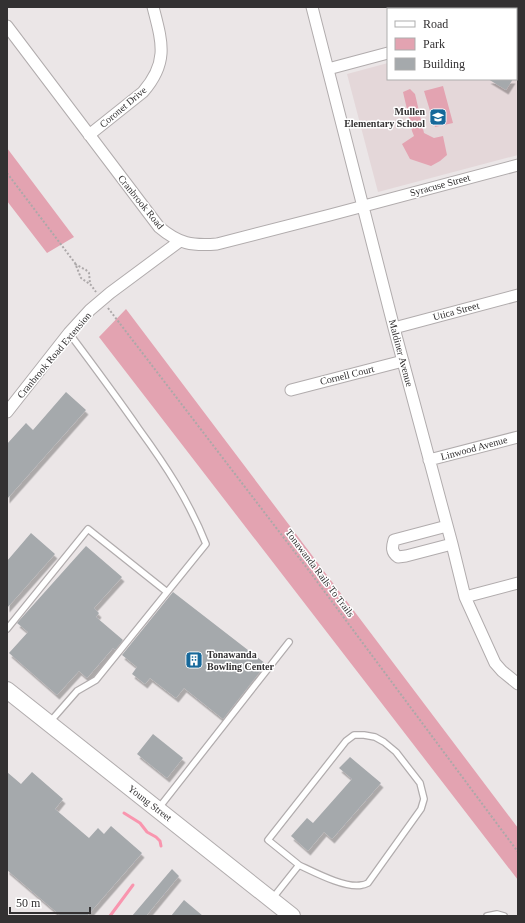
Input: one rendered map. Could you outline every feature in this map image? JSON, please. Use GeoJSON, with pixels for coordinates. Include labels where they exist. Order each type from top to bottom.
{"type":"FeatureCollection","features":[{"type":"Feature","properties":{"kind":"street","name":"Coronet Drive"},"geometry":{"type":"LineString","coordinates":[[89,135],[143,92],[156,75],[162,51],[161,38],[153,7]]}},
{"type":"Feature","properties":{"kind":"street","name":"Maldiner Avenue"},"geometry":{"type":"LineString","coordinates":[[312,7],[394,328],[465,597],[495,663],[518,684]]}},
{"type":"Feature","properties":{"kind":"street","name":"Cranbrook Road"},"geometry":{"type":"LineString","coordinates":[[7,26],[159,227],[180,241],[202,245],[217,244],[363,206]]}},
{"type":"Feature","properties":{"kind":"street"},"geometry":{"type":"LineString","coordinates":[[328,69],[387,53]]}},
{"type":"Feature","properties":{"kind":"street","name":"Syracuse Street"},"geometry":{"type":"LineString","coordinates":[[363,206],[518,165]]}},
{"type":"Feature","properties":{"kind":"street","name":"Cranbrook Road Extension"},"geometry":{"type":"LineString","coordinates":[[7,412],[69,333],[90,310],[110,293],[180,241]]}},
{"type":"Feature","properties":{"kind":"street","name":"Utica Street"},"geometry":{"type":"LineString","coordinates":[[394,328],[518,295]]}},
{"type":"Feature","properties":{"kind":"street","name":"Cornell Court"},"geometry":{"type":"LineString","coordinates":[[291,390],[403,361]]}},
{"type":"Feature","properties":{"kind":"street","name":"Linwood Avenue"},"geometry":{"type":"LineString","coordinates":[[429,460],[518,437]]}},
{"type":"Feature","properties":{"kind":"street"},"geometry":{"type":"LineString","coordinates":[[447,526],[394,540],[392,546],[394,554],[398,557],[406,556],[452,544]]}},
{"type":"Feature","properties":{"kind":"street"},"geometry":{"type":"LineString","coordinates":[[465,597],[518,583]]}},
{"type":"Feature","properties":{"kind":"street","name":"Young Street"},"geometry":{"type":"LineString","coordinates":[[7,690],[292,916]]}},
{"type":"Feature","properties":{"kind":"lane"},"geometry":{"type":"LineString","coordinates":[[49,723],[77,691],[96,680],[206,544],[198,522],[160,457],[69,333]]}},
{"type":"Feature","properties":{"kind":"lane"},"geometry":{"type":"LineString","coordinates":[[7,630],[88,529],[167,592]]}},
{"type":"Feature","properties":{"kind":"lane"},"geometry":{"type":"LineString","coordinates":[[158,809],[289,642]]}},
{"type":"Feature","properties":{"kind":"lane"},"geometry":{"type":"LineString","coordinates":[[354,735],[364,735],[375,737],[384,742],[396,752],[420,784],[424,799],[421,809],[368,883],[362,886],[349,885],[299,865],[268,840],[346,741],[354,735]]}},
{"type":"Feature","properties":{"kind":"lane"},"geometry":{"type":"LineString","coordinates":[[272,900],[299,865]]}},
{"type":"Feature","properties":{"kind":"lane"},"geometry":{"type":"LineString","coordinates":[[487,916],[497,914],[504,916]]}},
{"type":"Feature","properties":{"kind":"path"},"geometry":{"type":"LineString","coordinates":[[7,173],[74,263],[80,278],[91,285],[98,294]]}},
{"type":"Feature","properties":{"kind":"path"},"geometry":{"type":"LineString","coordinates":[[74,263],[89,273],[91,285]]}},
{"type":"Feature","properties":{"kind":"path","name":"Tonawanda Rails To Trails"},"geometry":{"type":"LineString","coordinates":[[107,306],[305,566],[518,852]]}},
{"type":"Feature","properties":{"kind":"shaded area","name":"Mullen Elementary School"},"geometry":{"type":"Polygon","coordinates":[[[517,30],[518,155],[378,192],[347,74],[387,63],[387,80],[517,80],[517,30]]]}},
{"type":"Feature","properties":{"kind":"green space"},"geometry":{"type":"Polygon","coordinates":[[[443,86],[453,123],[435,127],[424,91],[443,86]]]}},
{"type":"Feature","properties":{"kind":"green space"},"geometry":{"type":"Polygon","coordinates":[[[410,89],[415,94],[424,133],[434,138],[443,136],[447,155],[431,166],[410,159],[402,144],[414,136],[403,92],[410,89]]]}},
{"type":"Feature","properties":{"kind":"green space"},"geometry":{"type":"Polygon","coordinates":[[[7,148],[74,237],[47,253],[7,201],[7,148]]]}},
{"type":"Feature","properties":{"kind":"green space"},"geometry":{"type":"Polygon","coordinates":[[[126,309],[518,828],[518,880],[99,337],[126,309]]]}},
{"type":"Feature","properties":{"kind":"building"},"geometry":{"type":"Polygon","coordinates":[[[490,80],[512,80],[506,90],[490,80]]]}},
{"type":"Feature","properties":{"kind":"building"},"geometry":{"type":"Polygon","coordinates":[[[66,392],[86,410],[7,499],[7,444],[26,423],[33,430],[66,392]]]}},
{"type":"Feature","properties":{"kind":"building"},"geometry":{"type":"Polygon","coordinates":[[[31,533],[55,554],[7,608],[7,561],[31,533]]]}},
{"type":"Feature","properties":{"kind":"building"},"geometry":{"type":"Polygon","coordinates":[[[86,546],[122,577],[94,608],[99,613],[96,617],[123,640],[115,650],[113,648],[87,678],[79,671],[57,695],[9,653],[28,632],[17,623],[86,546]]]}},
{"type":"Feature","properties":{"kind":"building","name":"Tonawanda Bowling Center"},"geometry":{"type":"Polygon","coordinates":[[[173,592],[266,664],[223,719],[184,688],[176,698],[150,678],[145,684],[132,674],[137,667],[122,655],[173,592]]]}},
{"type":"Feature","properties":{"kind":"building"},"geometry":{"type":"Polygon","coordinates":[[[153,734],[183,758],[167,778],[137,754],[153,734]]]}},
{"type":"Feature","properties":{"kind":"building"},"geometry":{"type":"Polygon","coordinates":[[[350,757],[381,783],[332,839],[324,832],[308,851],[291,836],[307,818],[313,823],[352,779],[339,768],[350,757]]]}},
{"type":"Feature","properties":{"kind":"building"},"geometry":{"type":"Polygon","coordinates":[[[7,772],[21,784],[32,772],[63,799],[55,809],[89,838],[98,828],[104,834],[111,826],[142,853],[87,916],[61,916],[7,870],[7,772]]]}},
{"type":"Feature","properties":{"kind":"building"},"geometry":{"type":"Polygon","coordinates":[[[172,869],[179,876],[146,916],[132,916],[172,869]]]}},
{"type":"Feature","properties":{"kind":"building"},"geometry":{"type":"Polygon","coordinates":[[[184,900],[203,916],[171,916],[184,900]]]}},
{"type":"Feature","properties":{"kind":"waterway"},"geometry":{"type":"LineString","coordinates":[[124,813],[140,823],[147,832],[156,837],[160,841],[161,846]]}},
{"type":"Feature","properties":{"kind":"waterway"},"geometry":{"type":"LineString","coordinates":[[110,916],[133,885]]}},
{"type":"Feature","properties":{"kind":"place","name":"Mullen Elementary School"},"geometry":{"type":"Point","coordinates":[438,117]}},
{"type":"Feature","properties":{"kind":"place","name":"Tonawanda Bowling Center"},"geometry":{"type":"Point","coordinates":[194,660]}}]}
